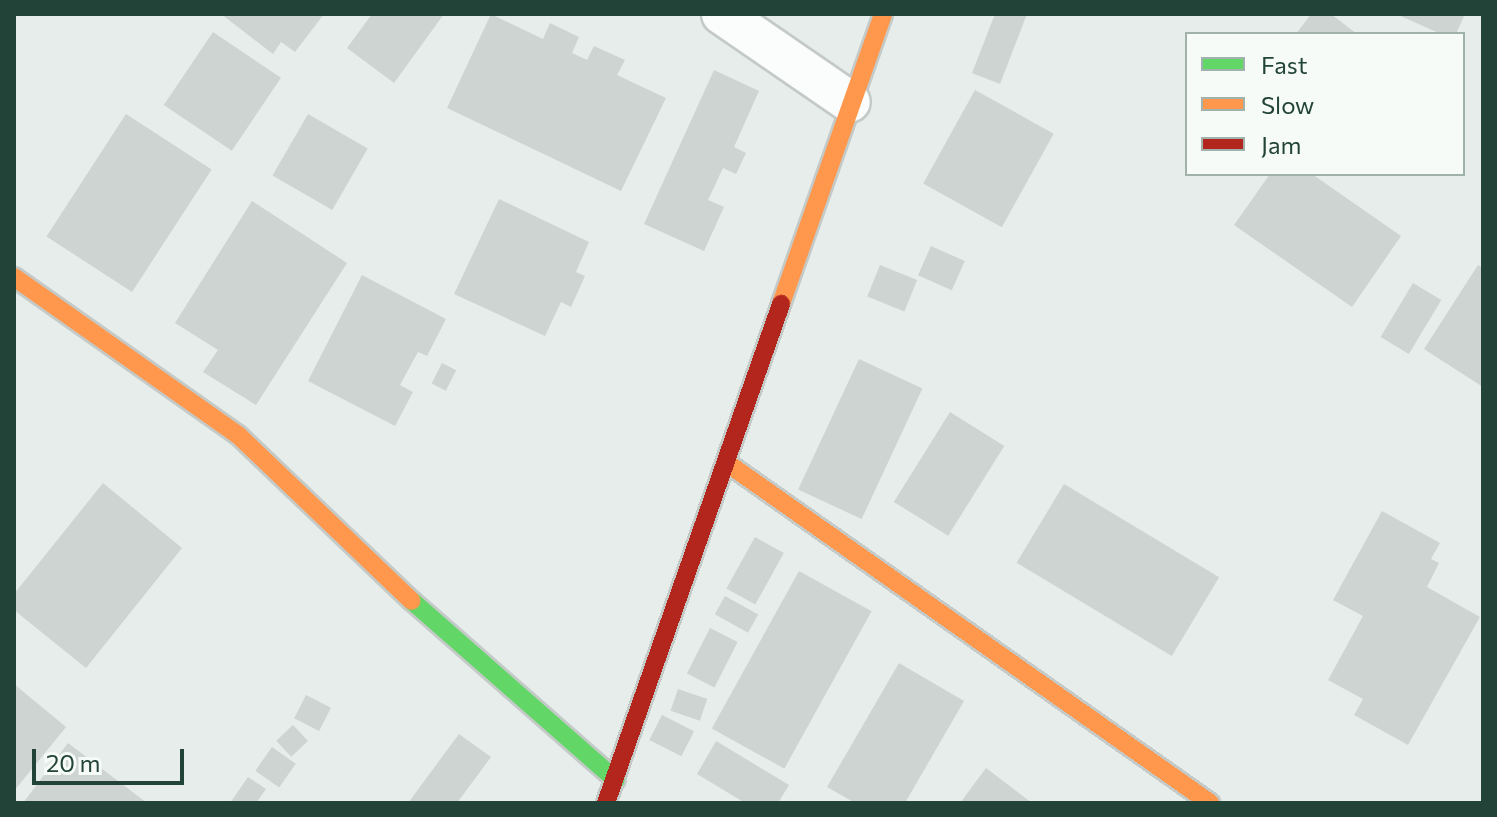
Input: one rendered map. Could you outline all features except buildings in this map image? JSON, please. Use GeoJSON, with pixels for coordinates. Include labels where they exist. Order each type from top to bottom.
{"type":"FeatureCollection","features":[{"type":"Feature","properties":{"kind":"street"},"geometry":{"type":"LineString","coordinates":[[722,14],[850,102]]}},
{"type":"Feature","properties":{"kind":"street"},"geometry":{"type":"LineString","coordinates":[[606,803],[883,14]]}},
{"type":"Feature","properties":{"kind":"street"},"geometry":{"type":"LineString","coordinates":[[14,277],[238,435],[426,615],[616,780]]}},
{"type":"Feature","properties":{"kind":"street"},"geometry":{"type":"LineString","coordinates":[[727,463],[1210,803]]}},
{"type":"Feature","properties":{"kind":"traffic: fast"},"geometry":{"type":"LineString","coordinates":[[412,601],[616,780]]}},
{"type":"Feature","properties":{"kind":"traffic: slow"},"geometry":{"type":"LineString","coordinates":[[781,304],[883,14]]}},
{"type":"Feature","properties":{"kind":"traffic: slow"},"geometry":{"type":"LineString","coordinates":[[14,277],[238,435],[412,601]]}},
{"type":"Feature","properties":{"kind":"traffic: slow"},"geometry":{"type":"LineString","coordinates":[[727,463],[1210,803]]}},
{"type":"Feature","properties":{"kind":"traffic: jam"},"geometry":{"type":"LineString","coordinates":[[606,803],[781,304]]}}]}
